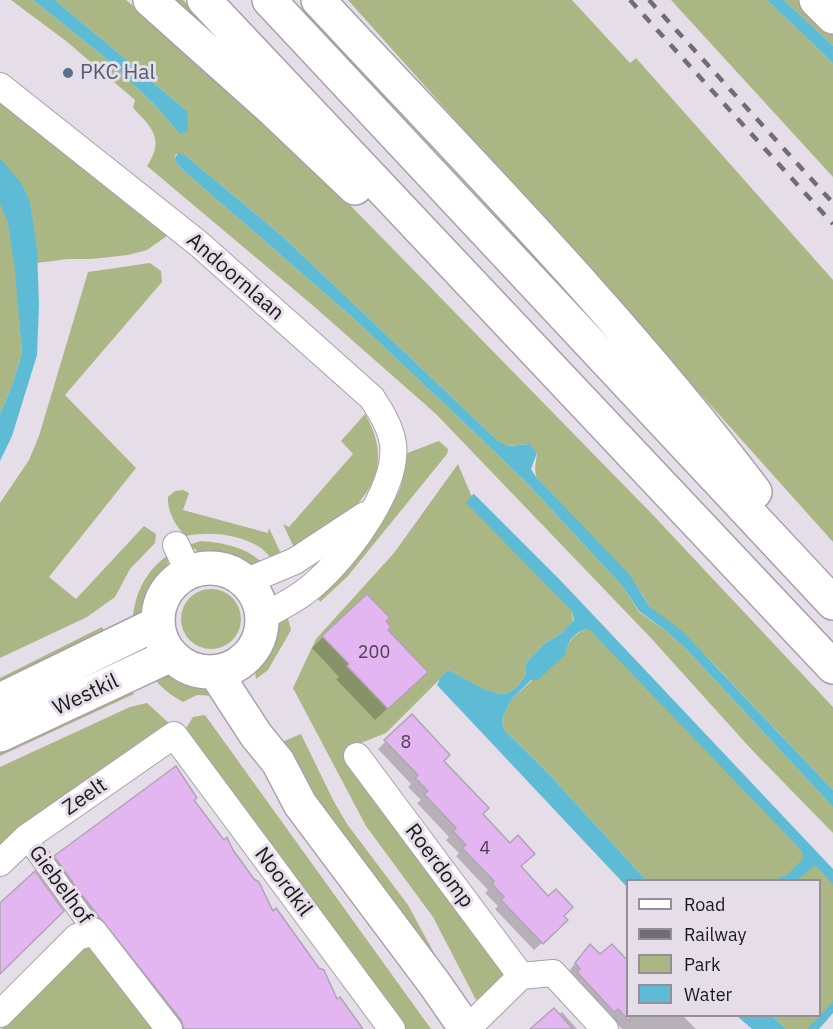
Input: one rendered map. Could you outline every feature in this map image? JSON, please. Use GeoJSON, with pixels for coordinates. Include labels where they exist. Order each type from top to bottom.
{"type":"FeatureCollection","features":[{"type":"Feature","properties":{"kind":"main road"},"geometry":{"type":"LineString","coordinates":[[150,0],[273,110],[366,198],[513,348],[573,392]]}},
{"type":"Feature","properties":{"kind":"main road"},"geometry":{"type":"LineString","coordinates":[[204,0],[833,667]]}},
{"type":"Feature","properties":{"kind":"main road"},"geometry":{"type":"LineString","coordinates":[[269,0],[833,603]]}},
{"type":"Feature","properties":{"kind":"main road"},"geometry":{"type":"LineString","coordinates":[[318,0],[566,267],[708,430],[833,597]]}},
{"type":"Feature","properties":{"kind":"main road"},"geometry":{"type":"LineString","coordinates":[[816,0],[833,17]]}},
{"type":"Feature","properties":{"kind":"main road"},"geometry":{"type":"LineString","coordinates":[[182,559],[204,568],[233,573],[245,582],[257,598],[262,617],[260,637],[250,654],[229,667],[203,672],[191,669],[171,655],[162,640],[158,623],[159,610],[166,593],[178,579],[182,559]]}},
{"type":"Feature","properties":{"kind":"main road","name":"Westkil"},"geometry":{"type":"LineString","coordinates":[[0,700],[158,623]]}},
{"type":"Feature","properties":{"kind":"main road","name":"Westkil"},"geometry":{"type":"LineString","coordinates":[[0,735],[171,655]]}},
{"type":"Feature","properties":{"kind":"main road"},"geometry":{"type":"LineString","coordinates":[[229,667],[256,735],[278,762],[300,804],[466,1029]]}},
{"type":"Feature","properties":{"kind":"street","name":"Andoornlaan"},"geometry":{"type":"LineString","coordinates":[[0,86],[199,244],[372,398],[383,416],[393,446],[391,471],[373,510],[348,548],[308,590],[262,617]]}},
{"type":"Feature","properties":{"kind":"street"},"geometry":{"type":"LineString","coordinates":[[245,582],[295,561],[373,510]]}},
{"type":"Feature","properties":{"kind":"street","name":"Zeelt"},"geometry":{"type":"LineString","coordinates":[[0,863],[26,838],[174,735]]}},
{"type":"Feature","properties":{"kind":"street","name":"Noordkil"},"geometry":{"type":"LineString","coordinates":[[174,735],[392,1029]]}},
{"type":"Feature","properties":{"kind":"street","name":"Roerdomp"},"geometry":{"type":"LineString","coordinates":[[357,756],[521,976]]}},
{"type":"Feature","properties":{"kind":"street","name":"Giebelhof"},"geometry":{"type":"LineString","coordinates":[[26,838],[94,932],[169,1029]]}},
{"type":"Feature","properties":{"kind":"street","name":"Giebelhof"},"geometry":{"type":"LineString","coordinates":[[0,1014],[77,937],[94,932]]}},
{"type":"Feature","properties":{"kind":"street"},"geometry":{"type":"LineString","coordinates":[[466,1029],[521,976],[553,973],[605,1029]]}},
{"type":"Feature","properties":{"kind":"green space"},"geometry":{"type":"Polygon","coordinates":[[[11,0],[33,0],[103,56],[154,104],[180,134],[187,111],[55,0],[126,0],[158,26],[348,203],[652,514],[833,707],[833,790],[709,659],[650,607],[641,592],[536,477],[537,453],[528,444],[507,446],[498,441],[281,235],[185,155],[176,154],[174,160],[352,317],[529,485],[623,587],[639,612],[666,631],[688,651],[833,807],[833,833],[751,749],[650,637],[436,414],[310,303],[147,166],[155,149],[154,134],[146,121],[133,108],[135,100],[66,41],[11,0]]]}},
{"type":"Feature","properties":{"kind":"green space"},"geometry":{"type":"Polygon","coordinates":[[[171,0],[183,0],[246,65],[171,0]]]}},
{"type":"Feature","properties":{"kind":"green space"},"geometry":{"type":"Polygon","coordinates":[[[348,0],[572,0],[630,63],[636,58],[833,280],[833,542],[348,0]]]}},
{"type":"Feature","properties":{"kind":"green space"},"geometry":{"type":"Polygon","coordinates":[[[671,0],[767,0],[833,63],[833,177],[671,0]]]}},
{"type":"Feature","properties":{"kind":"green space"},"geometry":{"type":"Polygon","coordinates":[[[784,0],[803,0],[833,31],[833,46],[784,0]]]}},
{"type":"Feature","properties":{"kind":"green space"},"geometry":{"type":"Polygon","coordinates":[[[0,98],[171,233],[147,250],[128,255],[37,263],[30,202],[17,288],[22,353],[0,414],[0,98]]]}},
{"type":"Feature","properties":{"kind":"green space"},"geometry":{"type":"Polygon","coordinates":[[[150,263],[161,271],[162,282],[65,395],[136,468],[49,577],[76,599],[144,526],[156,534],[155,543],[130,569],[115,597],[87,617],[0,658],[0,503],[29,460],[39,436],[88,272],[150,263]]]}},
{"type":"Feature","properties":{"kind":"green space"},"geometry":{"type":"Polygon","coordinates":[[[365,414],[376,438],[378,460],[374,479],[364,496],[350,512],[296,552],[283,524],[289,527],[353,454],[341,441],[365,414]]]}},
{"type":"Feature","properties":{"kind":"green space"},"geometry":{"type":"Polygon","coordinates":[[[439,441],[448,449],[447,454],[347,577],[320,602],[316,593],[376,526],[396,497],[402,482],[405,454],[439,441]]]}},
{"type":"Feature","properties":{"kind":"green space"},"geometry":{"type":"Polygon","coordinates":[[[458,464],[474,502],[572,610],[573,621],[562,633],[544,644],[525,664],[526,675],[510,692],[504,694],[488,691],[449,670],[386,733],[348,748],[505,971],[504,979],[476,1000],[433,917],[366,826],[293,688],[316,639],[394,553],[458,464]]]}},
{"type":"Feature","properties":{"kind":"green space"},"geometry":{"type":"Polygon","coordinates":[[[183,490],[189,493],[183,510],[268,533],[269,528],[283,558],[275,562],[253,543],[234,537],[215,534],[186,536],[173,518],[168,502],[168,497],[175,491],[183,490]]]}},
{"type":"Feature","properties":{"kind":"green space"},"geometry":{"type":"Polygon","coordinates":[[[201,541],[235,547],[264,564],[248,568],[207,557],[188,545],[201,541]]]}},
{"type":"Feature","properties":{"kind":"green space"},"geometry":{"type":"Polygon","coordinates":[[[168,555],[164,576],[144,612],[132,626],[141,586],[152,569],[168,555]]]}},
{"type":"Feature","properties":{"kind":"green space"},"geometry":{"type":"Polygon","coordinates":[[[211,589],[232,598],[241,619],[232,640],[211,649],[190,640],[181,619],[190,598],[211,589]]]}},
{"type":"Feature","properties":{"kind":"green space"},"geometry":{"type":"Polygon","coordinates":[[[286,611],[291,630],[268,670],[256,679],[260,652],[274,625],[286,611]]]}},
{"type":"Feature","properties":{"kind":"green space"},"geometry":{"type":"Polygon","coordinates":[[[102,627],[109,640],[0,692],[0,678],[102,627]]]}},
{"type":"Feature","properties":{"kind":"green space"},"geometry":{"type":"Polygon","coordinates":[[[592,628],[833,883],[833,1003],[821,1015],[821,879],[645,879],[546,771],[504,730],[502,719],[511,700],[583,630],[592,628]]]}},
{"type":"Feature","properties":{"kind":"green space"},"geometry":{"type":"Polygon","coordinates":[[[175,669],[206,682],[216,696],[197,695],[183,702],[164,689],[150,672],[175,669]]]}},
{"type":"Feature","properties":{"kind":"green space"},"geometry":{"type":"Polygon","coordinates":[[[128,681],[134,694],[0,756],[0,741],[128,681]]]}},
{"type":"Feature","properties":{"kind":"green space"},"geometry":{"type":"Polygon","coordinates":[[[147,703],[171,725],[0,854],[0,767],[130,707],[147,703]]]}},
{"type":"Feature","properties":{"kind":"green space"},"geometry":{"type":"Polygon","coordinates":[[[205,715],[431,1029],[405,1029],[186,728],[193,717],[205,715]]]}},
{"type":"Feature","properties":{"kind":"green space"},"geometry":{"type":"Polygon","coordinates":[[[301,734],[347,824],[408,905],[441,966],[314,798],[282,742],[301,734]]]}},
{"type":"Feature","properties":{"kind":"green space"},"geometry":{"type":"Polygon","coordinates":[[[93,944],[161,1029],[2,1029],[2,1025],[82,947],[93,944]]]}},
{"type":"Feature","properties":{"kind":"green space"},"geometry":{"type":"Polygon","coordinates":[[[773,1017],[820,1017],[808,1029],[786,1029],[773,1017]]]}},
{"type":"Feature","properties":{"kind":"water"},"geometry":{"type":"Polygon","coordinates":[[[33,0],[55,0],[187,111],[188,131],[180,134],[154,104],[103,56],[33,0]]]}},
{"type":"Feature","properties":{"kind":"water"},"geometry":{"type":"Polygon","coordinates":[[[767,0],[784,0],[833,46],[833,63],[767,0]]]}},
{"type":"Feature","properties":{"kind":"water"},"geometry":{"type":"Polygon","coordinates":[[[178,153],[185,155],[281,235],[498,441],[508,446],[529,444],[537,453],[531,469],[536,477],[629,574],[650,607],[682,631],[833,790],[833,807],[688,651],[639,611],[623,587],[529,485],[352,317],[184,171],[174,160],[178,153]]]}},
{"type":"Feature","properties":{"kind":"water"},"geometry":{"type":"Polygon","coordinates":[[[0,158],[21,183],[30,202],[37,249],[39,305],[37,355],[12,436],[0,461],[0,414],[22,353],[8,222],[0,204],[0,158]]]}},
{"type":"Feature","properties":{"kind":"water"},"geometry":{"type":"Polygon","coordinates":[[[474,494],[562,582],[833,869],[833,884],[814,866],[798,879],[777,879],[786,876],[803,859],[802,851],[589,629],[573,637],[566,649],[566,654],[538,680],[531,680],[511,700],[502,719],[504,730],[546,771],[645,879],[626,879],[626,886],[437,685],[441,677],[449,670],[496,693],[510,692],[526,675],[525,664],[544,644],[562,633],[574,620],[572,611],[466,503],[474,494]]]}},
{"type":"Feature","properties":{"kind":"water"},"geometry":{"type":"Polygon","coordinates":[[[833,1002],[833,1013],[819,1029],[807,1029],[821,1017],[833,1002]]]}},
{"type":"Feature","properties":{"kind":"water"},"geometry":{"type":"Polygon","coordinates":[[[738,1017],[773,1017],[786,1029],[752,1029],[738,1017]]]}},
{"type":"Feature","properties":{"kind":"building"},"geometry":{"type":"Polygon","coordinates":[[[367,594],[390,618],[386,621],[391,627],[388,630],[428,672],[388,709],[322,636],[367,594]]]}},
{"type":"Feature","properties":{"kind":"building"},"geometry":{"type":"Polygon","coordinates":[[[412,714],[450,755],[444,761],[489,808],[483,814],[510,843],[518,835],[535,854],[521,866],[548,896],[556,889],[573,907],[564,916],[568,920],[543,944],[501,900],[504,897],[492,884],[494,881],[462,848],[466,845],[453,831],[456,828],[424,794],[428,791],[415,778],[418,775],[384,740],[412,714]]]}},
{"type":"Feature","properties":{"kind":"building"},"geometry":{"type":"Polygon","coordinates":[[[176,766],[197,798],[194,800],[224,840],[227,837],[233,850],[254,879],[259,882],[273,911],[276,908],[319,968],[324,970],[337,999],[340,997],[363,1029],[184,1029],[181,1020],[81,894],[54,856],[176,766]]]}},
{"type":"Feature","properties":{"kind":"building"},"geometry":{"type":"Polygon","coordinates":[[[35,871],[64,911],[0,974],[0,903],[35,871]]]}},
{"type":"Feature","properties":{"kind":"building"},"geometry":{"type":"Polygon","coordinates":[[[590,944],[600,954],[612,944],[626,959],[626,1017],[630,1017],[630,1022],[618,1009],[614,1012],[577,972],[580,969],[575,963],[590,944]]]}},
{"type":"Feature","properties":{"kind":"building"},"geometry":{"type":"Polygon","coordinates":[[[554,1008],[573,1029],[530,1029],[554,1008]]]}},
{"type":"Feature","properties":{"kind":"railway"},"geometry":{"type":"LineString","coordinates":[[630,0],[833,224]]}},
{"type":"Feature","properties":{"kind":"railway"},"geometry":{"type":"LineString","coordinates":[[649,0],[833,203]]}},
{"type":"Feature","properties":{"kind":"place","name":"PKC Hal"},"geometry":{"type":"Point","coordinates":[68,73]}}]}
